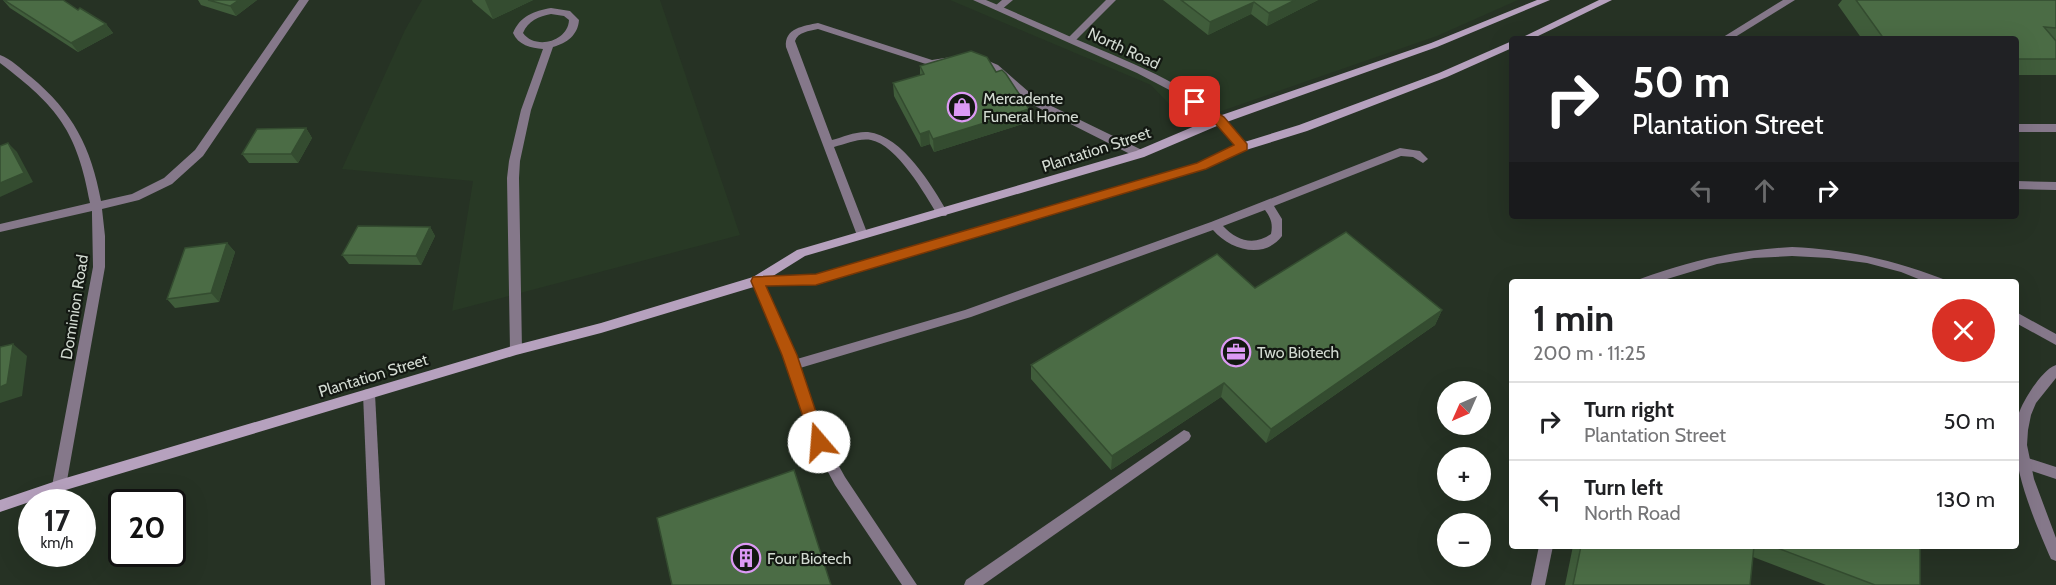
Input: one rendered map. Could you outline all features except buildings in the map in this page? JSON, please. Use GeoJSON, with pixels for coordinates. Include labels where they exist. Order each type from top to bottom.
{"type":"FeatureCollection","features":[{"type":"Feature","properties":{"kind":"main road","name":"Plantation Street"},"geometry":{"type":"LineString","coordinates":[[0,506],[59,486],[516,350],[601,328],[757,281],[801,253],[1140,154],[1220,120],[1426,49],[1545,0]]}},
{"type":"Feature","properties":{"kind":"main road"},"geometry":{"type":"LineString","coordinates":[[1530,36],[1607,0]]}},
{"type":"Feature","properties":{"kind":"main road","name":"Plantation Street"},"geometry":{"type":"LineString","coordinates":[[757,281],[816,280],[1202,166],[1242,147],[1303,128],[1443,75],[1509,45]]}},
{"type":"Feature","properties":{"kind":"street"},"geometry":{"type":"LineString","coordinates":[[0,228],[135,197],[168,181],[199,153],[304,0]]}},
{"type":"Feature","properties":{"kind":"street","name":"North Road"},"geometry":{"type":"LineString","coordinates":[[978,0],[1142,70],[1183,93],[1220,120],[1242,147]]}},
{"type":"Feature","properties":{"kind":"street"},"geometry":{"type":"LineString","coordinates":[[998,8],[1008,0]]}},
{"type":"Feature","properties":{"kind":"street"},"geometry":{"type":"LineString","coordinates":[[1071,40],[1111,0]]}},
{"type":"Feature","properties":{"kind":"street"},"geometry":{"type":"LineString","coordinates":[[1730,36],[1790,0]]}},
{"type":"Feature","properties":{"kind":"street"},"geometry":{"type":"LineString","coordinates":[[516,350],[514,153],[521,120],[549,45],[570,34],[575,22],[572,16],[558,11],[541,13],[524,22],[519,28],[520,38],[524,42],[532,45],[549,45]]}},
{"type":"Feature","properties":{"kind":"street"},"geometry":{"type":"LineString","coordinates":[[862,235],[789,42],[792,36],[802,29],[818,26],[932,63],[963,57],[980,60],[994,67],[1033,101],[1140,154]]}},
{"type":"Feature","properties":{"kind":"street","name":"Dominion Road"},"geometry":{"type":"LineString","coordinates":[[0,58],[52,103],[75,134],[82,150],[98,207],[99,267],[59,486]]}},
{"type":"Feature","properties":{"kind":"street"},"geometry":{"type":"LineString","coordinates":[[0,72],[16,71]]}},
{"type":"Feature","properties":{"kind":"street"},"geometry":{"type":"LineString","coordinates":[[2019,128],[2056,128]]}},
{"type":"Feature","properties":{"kind":"street"},"geometry":{"type":"LineString","coordinates":[[828,145],[866,135],[881,141],[900,155],[922,181],[942,213]]}},
{"type":"Feature","properties":{"kind":"street"},"geometry":{"type":"LineString","coordinates":[[793,365],[967,314],[1215,225],[1400,152],[1416,154],[1423,159]]}},
{"type":"Feature","properties":{"kind":"street"},"geometry":{"type":"LineString","coordinates":[[2019,185],[2056,186]]}},
{"type":"Feature","properties":{"kind":"street"},"geometry":{"type":"LineString","coordinates":[[1215,225],[1222,235],[1236,242],[1249,246],[1260,246],[1275,236],[1279,222],[1276,214],[1267,204]]}},
{"type":"Feature","properties":{"kind":"street"},"geometry":{"type":"LineString","coordinates":[[1651,279],[1730,255],[1823,252],[1875,259],[1931,279]]}},
{"type":"Feature","properties":{"kind":"street"},"geometry":{"type":"LineString","coordinates":[[1666,273],[1673,279]]}},
{"type":"Feature","properties":{"kind":"street"},"geometry":{"type":"LineString","coordinates":[[757,281],[793,365],[819,442],[840,481],[910,585]]}},
{"type":"Feature","properties":{"kind":"street"},"geometry":{"type":"LineString","coordinates":[[2019,319],[2056,340]]}},
{"type":"Feature","properties":{"kind":"street"},"geometry":{"type":"LineString","coordinates":[[2056,370],[2032,399],[2022,419],[2019,443],[2022,462],[2056,554]]}},
{"type":"Feature","properties":{"kind":"street"},"geometry":{"type":"LineString","coordinates":[[369,394],[378,585]]}},
{"type":"Feature","properties":{"kind":"street"},"geometry":{"type":"LineString","coordinates":[[971,585],[1184,436]]}},
{"type":"Feature","properties":{"kind":"street"},"geometry":{"type":"LineString","coordinates":[[2022,462],[2056,472]]}},
{"type":"Feature","properties":{"kind":"street"},"geometry":{"type":"LineString","coordinates":[[1538,585],[1545,549]]}},
{"type":"Feature","properties":{"kind":"shaded area"},"geometry":{"type":"Polygon","coordinates":[[[422,0],[660,0],[740,235],[452,311],[473,181],[342,169],[405,30],[422,0]]]}},
{"type":"Feature","properties":{"kind":"shaded area"},"geometry":{"type":"Polygon","coordinates":[[[950,0],[1518,0],[1437,36],[1187,123],[1151,85],[950,0]]]}},
{"type":"Feature","properties":{"kind":"place","name":"Mercadente Funeral Home"},"geometry":{"type":"Point","coordinates":[962,107]}},
{"type":"Feature","properties":{"kind":"place","name":"Two Biotech"},"geometry":{"type":"Point","coordinates":[1236,352]}},
{"type":"Feature","properties":{"kind":"place","name":"Four Biotech"},"geometry":{"type":"Point","coordinates":[746,558]}},
{"type":"Feature","properties":{"kind":"route"},"geometry":{"type":"LineString","coordinates":[[819,442],[790,355],[757,281],[816,280],[1202,166],[1242,147],[1220,120],[1195,102]]}}]}
